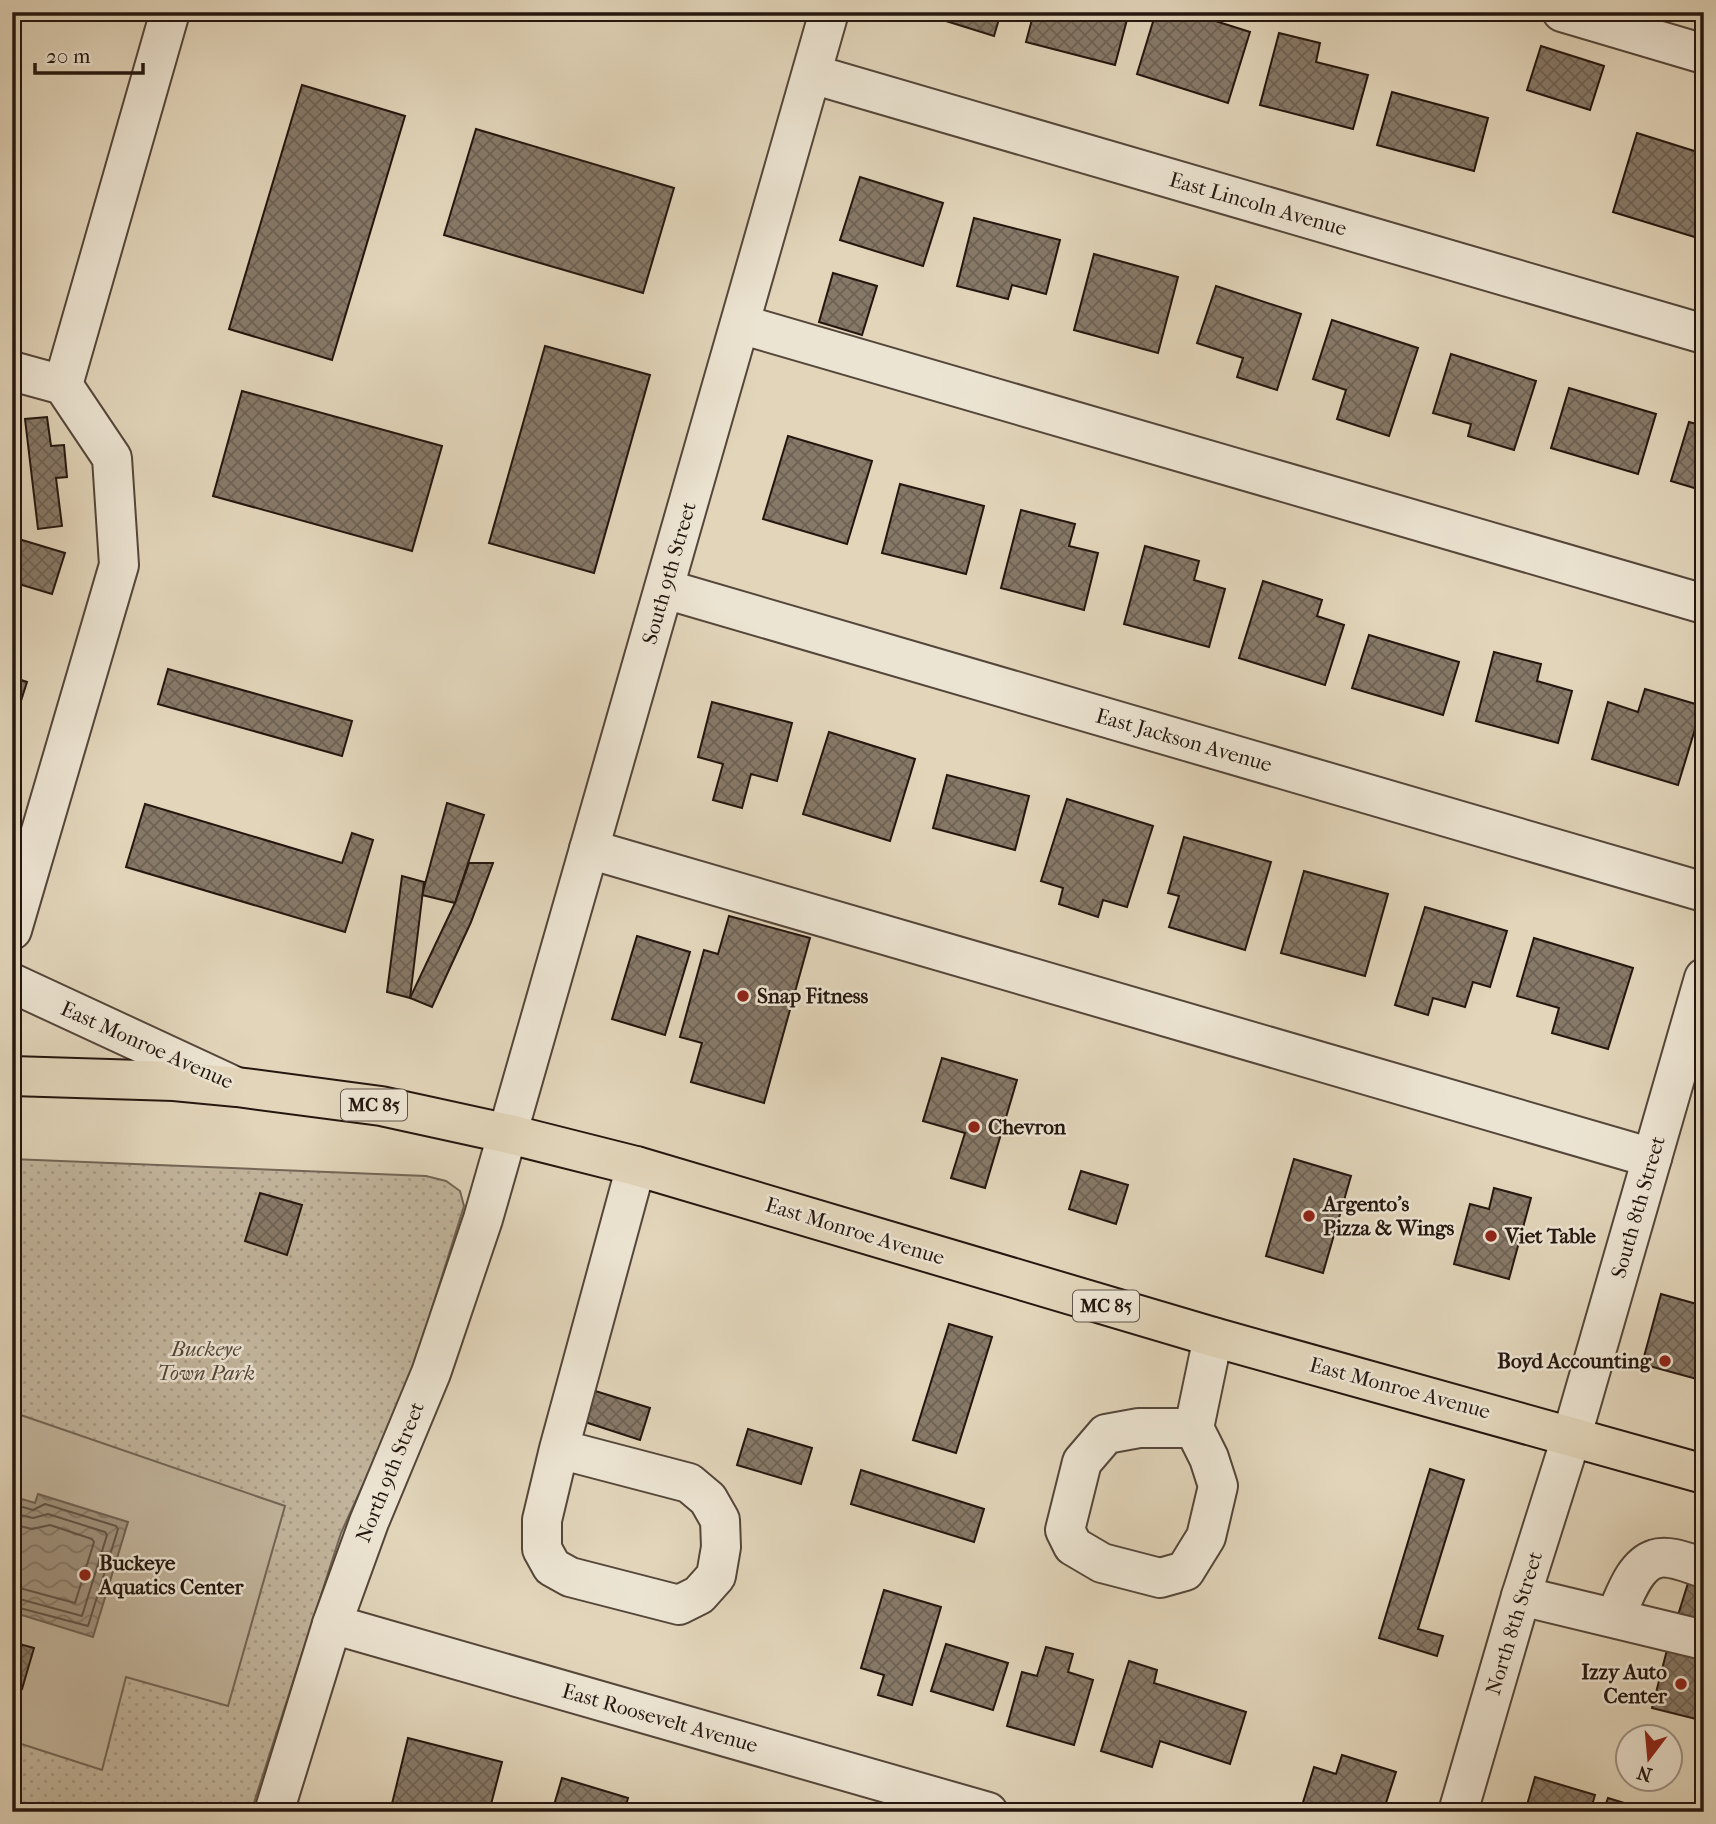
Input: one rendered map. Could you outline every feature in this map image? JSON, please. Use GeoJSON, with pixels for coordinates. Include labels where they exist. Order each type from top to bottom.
{"type":"FeatureCollection","features":[{"type":"Feature","properties":{"kind":"main road","name":"MC 85"},"geometry":{"type":"LineString","coordinates":[[12,1076],[237,1087]]}},
{"type":"Feature","properties":{"kind":"main road","name":"East Monroe Avenue"},"geometry":{"type":"LineString","coordinates":[[237,1087],[381,1106],[636,1166],[1213,1338],[1704,1474]]}},
{"type":"Feature","properties":{"kind":"street"},"geometry":{"type":"LineString","coordinates":[[63,386],[170,12]]}},
{"type":"Feature","properties":{"kind":"street","name":"South 9th Street"},"geometry":{"type":"LineString","coordinates":[[509,1134],[829,12]]}},
{"type":"Feature","properties":{"kind":"street"},"geometry":{"type":"LineString","coordinates":[[1562,12],[1704,54]]}},
{"type":"Feature","properties":{"kind":"street","name":"East Lincoln Avenue"},"geometry":{"type":"LineString","coordinates":[[812,74],[1704,334]]}},
{"type":"Feature","properties":{"kind":"street"},"geometry":{"type":"LineString","coordinates":[[740,324],[1704,604]]}},
{"type":"Feature","properties":{"kind":"street"},"geometry":{"type":"LineString","coordinates":[[12,371],[63,386],[112,458],[119,565],[12,930]]}},
{"type":"Feature","properties":{"kind":"street","name":"East Jackson Avenue"},"geometry":{"type":"LineString","coordinates":[[664,589],[1704,892]]}},
{"type":"Feature","properties":{"kind":"street"},"geometry":{"type":"LineString","coordinates":[[589,849],[1652,1158]]}},
{"type":"Feature","properties":{"kind":"street","name":"South 8th Street"},"geometry":{"type":"LineString","coordinates":[[1572,1436],[1704,978]]}},
{"type":"Feature","properties":{"kind":"street","name":"East Monroe Avenue"},"geometry":{"type":"LineString","coordinates":[[12,983],[237,1087]]}},
{"type":"Feature","properties":{"kind":"street","name":"North 9th Street"},"geometry":{"type":"LineString","coordinates":[[274,1812],[332,1624],[369,1522],[449,1325],[509,1134]]}},
{"type":"Feature","properties":{"kind":"street"},"geometry":{"type":"LineString","coordinates":[[559,1449],[689,1483],[708,1499],[720,1520],[721,1547],[716,1576],[699,1595],[679,1605],[570,1577],[552,1567],[542,1549],[542,1520],[559,1449],[636,1166]]}},
{"type":"Feature","properties":{"kind":"street"},"geometry":{"type":"LineString","coordinates":[[1194,1428],[1139,1428],[1106,1434],[1082,1462],[1065,1530],[1073,1546],[1102,1563],[1160,1578],[1185,1571],[1206,1537],[1218,1486],[1209,1458],[1194,1428],[1213,1338]]}},
{"type":"Feature","properties":{"kind":"street","name":"North 8th Street"},"geometry":{"type":"LineString","coordinates":[[1458,1812],[1572,1436]]}},
{"type":"Feature","properties":{"kind":"street"},"geometry":{"type":"LineString","coordinates":[[1615,1617],[1639,1570],[1655,1559],[1671,1559],[1704,1568]]}},
{"type":"Feature","properties":{"kind":"street"},"geometry":{"type":"LineString","coordinates":[[1521,1597],[1704,1640]]}},
{"type":"Feature","properties":{"kind":"street","name":"East Roosevelt Avenue"},"geometry":{"type":"LineString","coordinates":[[332,1624],[988,1812]]}},
{"type":"Feature","properties":{"kind":"green space","name":"Buckeye Town Park"},"geometry":{"type":"Polygon","coordinates":[[[12,1159],[426,1176],[446,1181],[460,1191],[464,1206],[407,1388],[341,1533],[251,1812],[12,1812],[12,1159]]]}},
{"type":"Feature","properties":{"kind":"green space","name":"Buckeye Aquatics Center"},"geometry":{"type":"Polygon","coordinates":[[[12,1412],[285,1506],[228,1706],[126,1677],[102,1770],[12,1741],[12,1412]]]}},
{"type":"Feature","properties":{"kind":"water"},"geometry":{"type":"Polygon","coordinates":[[[38,1494],[128,1522],[93,1637],[12,1612],[12,1496],[35,1503],[38,1494]]]}},
{"type":"Feature","properties":{"kind":"building"},"geometry":{"type":"Polygon","coordinates":[[[917,12],[1001,12],[994,36],[917,12]]]}},
{"type":"Feature","properties":{"kind":"building"},"geometry":{"type":"Polygon","coordinates":[[[1034,12],[1129,12],[1115,65],[1026,42],[1034,12]]]}},
{"type":"Feature","properties":{"kind":"building"},"geometry":{"type":"Polygon","coordinates":[[[1156,12],[1187,12],[1250,32],[1228,103],[1137,74],[1156,12]]]}},
{"type":"Feature","properties":{"kind":"building"},"geometry":{"type":"Polygon","coordinates":[[[1279,33],[1320,43],[1316,62],[1368,75],[1353,129],[1260,105],[1279,33]]]}},
{"type":"Feature","properties":{"kind":"building"},"geometry":{"type":"Polygon","coordinates":[[[1541,46],[1604,66],[1590,110],[1527,90],[1541,46]]]}},
{"type":"Feature","properties":{"kind":"building"},"geometry":{"type":"Polygon","coordinates":[[[302,85],[405,116],[332,360],[229,329],[302,85]]]}},
{"type":"Feature","properties":{"kind":"building"},"geometry":{"type":"Polygon","coordinates":[[[1392,92],[1488,118],[1474,171],[1377,145],[1392,92]]]}},
{"type":"Feature","properties":{"kind":"building"},"geometry":{"type":"Polygon","coordinates":[[[476,129],[674,188],[643,293],[444,235],[476,129]]]}},
{"type":"Feature","properties":{"kind":"building"},"geometry":{"type":"Polygon","coordinates":[[[1637,133],[1704,154],[1704,240],[1613,212],[1637,133]]]}},
{"type":"Feature","properties":{"kind":"building"},"geometry":{"type":"Polygon","coordinates":[[[860,177],[943,203],[923,266],[840,240],[860,177]]]}},
{"type":"Feature","properties":{"kind":"building"},"geometry":{"type":"Polygon","coordinates":[[[974,218],[1060,240],[1046,294],[1012,285],[1008,299],[957,286],[974,218]]]}},
{"type":"Feature","properties":{"kind":"building"},"geometry":{"type":"Polygon","coordinates":[[[1094,254],[1178,277],[1158,353],[1074,330],[1094,254]]]}},
{"type":"Feature","properties":{"kind":"building"},"geometry":{"type":"Polygon","coordinates":[[[833,273],[877,286],[862,335],[819,322],[833,273]]]}},
{"type":"Feature","properties":{"kind":"building"},"geometry":{"type":"Polygon","coordinates":[[[1216,286],[1301,314],[1277,390],[1237,377],[1243,358],[1197,343],[1216,286]]]}},
{"type":"Feature","properties":{"kind":"building"},"geometry":{"type":"Polygon","coordinates":[[[1332,320],[1418,348],[1389,436],[1337,419],[1346,390],[1313,379],[1332,320]]]}},
{"type":"Feature","properties":{"kind":"building"},"geometry":{"type":"Polygon","coordinates":[[[545,346],[650,375],[594,573],[489,543],[545,346]]]}},
{"type":"Feature","properties":{"kind":"building"},"geometry":{"type":"Polygon","coordinates":[[[1451,354],[1536,381],[1514,450],[1468,436],[1471,424],[1433,413],[1451,354]]]}},
{"type":"Feature","properties":{"kind":"building"},"geometry":{"type":"Polygon","coordinates":[[[1569,388],[1656,414],[1638,474],[1551,448],[1569,388]]]}},
{"type":"Feature","properties":{"kind":"building"},"geometry":{"type":"Polygon","coordinates":[[[242,391],[442,446],[412,551],[213,496],[242,391]]]}},
{"type":"Feature","properties":{"kind":"building"},"geometry":{"type":"Polygon","coordinates":[[[47,417],[51,446],[64,445],[67,477],[56,478],[62,526],[38,529],[25,419],[47,417]]]}},
{"type":"Feature","properties":{"kind":"building"},"geometry":{"type":"Polygon","coordinates":[[[1689,422],[1704,426],[1704,491],[1671,481],[1689,422]]]}},
{"type":"Feature","properties":{"kind":"building"},"geometry":{"type":"Polygon","coordinates":[[[788,436],[872,461],[847,544],[763,519],[788,436]]]}},
{"type":"Feature","properties":{"kind":"building"},"geometry":{"type":"Polygon","coordinates":[[[900,484],[984,506],[966,574],[882,553],[900,484]]]}},
{"type":"Feature","properties":{"kind":"building"},"geometry":{"type":"Polygon","coordinates":[[[1021,510],[1075,524],[1069,546],[1098,553],[1084,610],[1001,588],[1021,510]]]}},
{"type":"Feature","properties":{"kind":"building"},"geometry":{"type":"Polygon","coordinates":[[[12,537],[65,553],[52,594],[12,582],[12,537]]]}},
{"type":"Feature","properties":{"kind":"building"},"geometry":{"type":"Polygon","coordinates":[[[1145,546],[1199,561],[1194,580],[1225,589],[1209,647],[1124,624],[1145,546]]]}},
{"type":"Feature","properties":{"kind":"building"},"geometry":{"type":"Polygon","coordinates":[[[1263,581],[1322,600],[1317,616],[1344,625],[1325,685],[1239,658],[1263,581]]]}},
{"type":"Feature","properties":{"kind":"building"},"geometry":{"type":"Polygon","coordinates":[[[1369,635],[1459,662],[1443,715],[1352,688],[1369,635]]]}},
{"type":"Feature","properties":{"kind":"building"},"geometry":{"type":"Polygon","coordinates":[[[1494,652],[1541,664],[1537,681],[1572,691],[1558,743],[1476,721],[1494,652]]]}},
{"type":"Feature","properties":{"kind":"building"},"geometry":{"type":"Polygon","coordinates":[[[168,669],[352,721],[342,756],[158,704],[168,669]]]}},
{"type":"Feature","properties":{"kind":"building"},"geometry":{"type":"Polygon","coordinates":[[[12,677],[27,682],[13,726],[12,726],[12,677]]]}},
{"type":"Feature","properties":{"kind":"building"},"geometry":{"type":"Polygon","coordinates":[[[1645,689],[1702,706],[1678,785],[1592,759],[1608,702],[1638,712],[1645,689]]]}},
{"type":"Feature","properties":{"kind":"building"},"geometry":{"type":"Polygon","coordinates":[[[712,702],[792,723],[777,781],[751,774],[742,808],[713,800],[723,764],[698,757],[712,702]]]}},
{"type":"Feature","properties":{"kind":"building"},"geometry":{"type":"Polygon","coordinates":[[[829,732],[915,759],[890,841],[803,814],[829,732]]]}},
{"type":"Feature","properties":{"kind":"building"},"geometry":{"type":"Polygon","coordinates":[[[947,775],[1029,796],[1015,850],[933,828],[947,775]]]}},
{"type":"Feature","properties":{"kind":"building"},"geometry":{"type":"Polygon","coordinates":[[[1067,799],[1153,826],[1127,907],[1103,900],[1098,917],[1059,904],[1063,888],[1041,881],[1067,799]]]}},
{"type":"Feature","properties":{"kind":"building"},"geometry":{"type":"Polygon","coordinates":[[[447,803],[484,815],[455,903],[422,895],[447,803]]]}},
{"type":"Feature","properties":{"kind":"building"},"geometry":{"type":"Polygon","coordinates":[[[145,804],[342,863],[352,833],[373,840],[345,932],[126,867],[145,804]]]}},
{"type":"Feature","properties":{"kind":"building"},"geometry":{"type":"Polygon","coordinates":[[[1184,837],[1271,862],[1245,950],[1169,927],[1179,896],[1168,893],[1184,837]]]}},
{"type":"Feature","properties":{"kind":"building"},"geometry":{"type":"Polygon","coordinates":[[[469,863],[493,863],[471,922],[432,1007],[410,998],[455,903],[469,863]]]}},
{"type":"Feature","properties":{"kind":"building"},"geometry":{"type":"Polygon","coordinates":[[[1304,871],[1388,894],[1365,976],[1281,953],[1304,871]]]}},
{"type":"Feature","properties":{"kind":"building"},"geometry":{"type":"Polygon","coordinates":[[[402,876],[424,882],[410,998],[387,992],[402,876]]]}},
{"type":"Feature","properties":{"kind":"building"},"geometry":{"type":"Polygon","coordinates":[[[1425,907],[1507,931],[1490,987],[1473,982],[1465,1007],[1433,998],[1428,1015],[1395,1005],[1425,907]]]}},
{"type":"Feature","properties":{"kind":"building","name":"Snap Fitness"},"geometry":{"type":"Polygon","coordinates":[[[729,916],[810,938],[764,1103],[691,1082],[702,1043],[680,1037],[704,950],[718,954],[729,916]]]}},
{"type":"Feature","properties":{"kind":"building"},"geometry":{"type":"Polygon","coordinates":[[[637,936],[690,952],[665,1035],[612,1019],[637,936]]]}},
{"type":"Feature","properties":{"kind":"building"},"geometry":{"type":"Polygon","coordinates":[[[1534,938],[1633,968],[1608,1049],[1552,1033],[1559,1008],[1517,996],[1534,938]]]}},
{"type":"Feature","properties":{"kind":"building","name":"Chevron"},"geometry":{"type":"Polygon","coordinates":[[[942,1058],[1017,1080],[985,1188],[951,1178],[965,1133],[923,1121],[942,1058]]]}},
{"type":"Feature","properties":{"kind":"building","name":"Argento's Pizza & Wings"},"geometry":{"type":"Polygon","coordinates":[[[1294,1159],[1351,1176],[1323,1273],[1266,1256],[1294,1159]]]}},
{"type":"Feature","properties":{"kind":"building"},"geometry":{"type":"Polygon","coordinates":[[[1081,1171],[1128,1185],[1116,1224],[1069,1209],[1081,1171]]]}},
{"type":"Feature","properties":{"kind":"building","name":"Viet Table"},"geometry":{"type":"Polygon","coordinates":[[[1494,1188],[1531,1198],[1509,1279],[1454,1264],[1470,1204],[1489,1209],[1494,1188]]]}},
{"type":"Feature","properties":{"kind":"building"},"geometry":{"type":"Polygon","coordinates":[[[260,1193],[302,1205],[287,1255],[245,1241],[260,1193]]]}},
{"type":"Feature","properties":{"kind":"building"},"geometry":{"type":"Polygon","coordinates":[[[1661,1294],[1704,1306],[1704,1381],[1642,1364],[1661,1294]]]}},
{"type":"Feature","properties":{"kind":"building"},"geometry":{"type":"Polygon","coordinates":[[[949,1324],[992,1337],[956,1453],[913,1440],[949,1324]]]}},
{"type":"Feature","properties":{"kind":"building"},"geometry":{"type":"Polygon","coordinates":[[[592,1390],[650,1408],[640,1440],[582,1421],[592,1390]]]}},
{"type":"Feature","properties":{"kind":"building"},"geometry":{"type":"Polygon","coordinates":[[[748,1429],[812,1448],[801,1484],[737,1465],[748,1429]]]}},
{"type":"Feature","properties":{"kind":"building"},"geometry":{"type":"Polygon","coordinates":[[[1430,1469],[1464,1480],[1418,1629],[1443,1636],[1437,1656],[1379,1638],[1430,1469]]]}},
{"type":"Feature","properties":{"kind":"building"},"geometry":{"type":"Polygon","coordinates":[[[861,1470],[984,1509],[974,1542],[851,1504],[861,1470]]]}},
{"type":"Feature","properties":{"kind":"building"},"geometry":{"type":"Polygon","coordinates":[[[1689,1580],[1704,1584],[1704,1622],[1678,1615],[1689,1580]]]}},
{"type":"Feature","properties":{"kind":"building"},"geometry":{"type":"Polygon","coordinates":[[[884,1590],[941,1607],[912,1705],[878,1695],[884,1675],[861,1668],[884,1590]]]}},
{"type":"Feature","properties":{"kind":"building"},"geometry":{"type":"Polygon","coordinates":[[[12,1642],[34,1648],[22,1689],[12,1686],[12,1642]]]}},
{"type":"Feature","properties":{"kind":"building"},"geometry":{"type":"Polygon","coordinates":[[[946,1644],[1008,1663],[993,1710],[931,1691],[946,1644]]]}},
{"type":"Feature","properties":{"kind":"building"},"geometry":{"type":"Polygon","coordinates":[[[1046,1647],[1073,1654],[1068,1672],[1093,1680],[1074,1745],[1007,1726],[1022,1672],[1037,1676],[1046,1647]]]}},
{"type":"Feature","properties":{"kind":"building","name":"Izzy Auto Center"},"geometry":{"type":"Polygon","coordinates":[[[1667,1650],[1704,1660],[1704,1721],[1652,1708],[1667,1650]]]}},
{"type":"Feature","properties":{"kind":"building"},"geometry":{"type":"Polygon","coordinates":[[[1129,1661],[1157,1670],[1154,1683],[1246,1712],[1230,1764],[1160,1741],[1152,1767],[1101,1751],[1129,1661]]]}},
{"type":"Feature","properties":{"kind":"building"},"geometry":{"type":"Polygon","coordinates":[[[408,1738],[502,1762],[489,1812],[390,1812],[408,1738]]]}},
{"type":"Feature","properties":{"kind":"building"},"geometry":{"type":"Polygon","coordinates":[[[1342,1755],[1396,1772],[1383,1812],[1300,1812],[1314,1767],[1336,1774],[1342,1755]]]}},
{"type":"Feature","properties":{"kind":"building"},"geometry":{"type":"Polygon","coordinates":[[[1535,1777],[1595,1795],[1590,1812],[1525,1812],[1535,1777]]]}},
{"type":"Feature","properties":{"kind":"building"},"geometry":{"type":"Polygon","coordinates":[[[562,1778],[628,1798],[624,1812],[552,1812],[562,1778]]]}},
{"type":"Feature","properties":{"kind":"building"},"geometry":{"type":"Polygon","coordinates":[[[1608,1798],[1653,1812],[1603,1812],[1608,1798]]]}},
{"type":"Feature","properties":{"kind":"building"},"geometry":{"type":"Polygon","coordinates":[[[640,1805],[663,1812],[637,1812],[640,1805]]]}},
{"type":"Feature","properties":{"kind":"place","name":"Snap Fitness"},"geometry":{"type":"Point","coordinates":[743,996]}},
{"type":"Feature","properties":{"kind":"place","name":"Chevron"},"geometry":{"type":"Point","coordinates":[974,1127]}},
{"type":"Feature","properties":{"kind":"place","name":"Argento's Pizza & Wings"},"geometry":{"type":"Point","coordinates":[1309,1216]}},
{"type":"Feature","properties":{"kind":"place","name":"Viet Table"},"geometry":{"type":"Point","coordinates":[1491,1236]}},
{"type":"Feature","properties":{"kind":"place","name":"Boyd Accounting"},"geometry":{"type":"Point","coordinates":[1665,1361]}},
{"type":"Feature","properties":{"kind":"place","name":"Buckeye Aquatics Center"},"geometry":{"type":"Point","coordinates":[85,1575]}},
{"type":"Feature","properties":{"kind":"place","name":"Izzy Auto Center"},"geometry":{"type":"Point","coordinates":[1681,1684]}}]}
